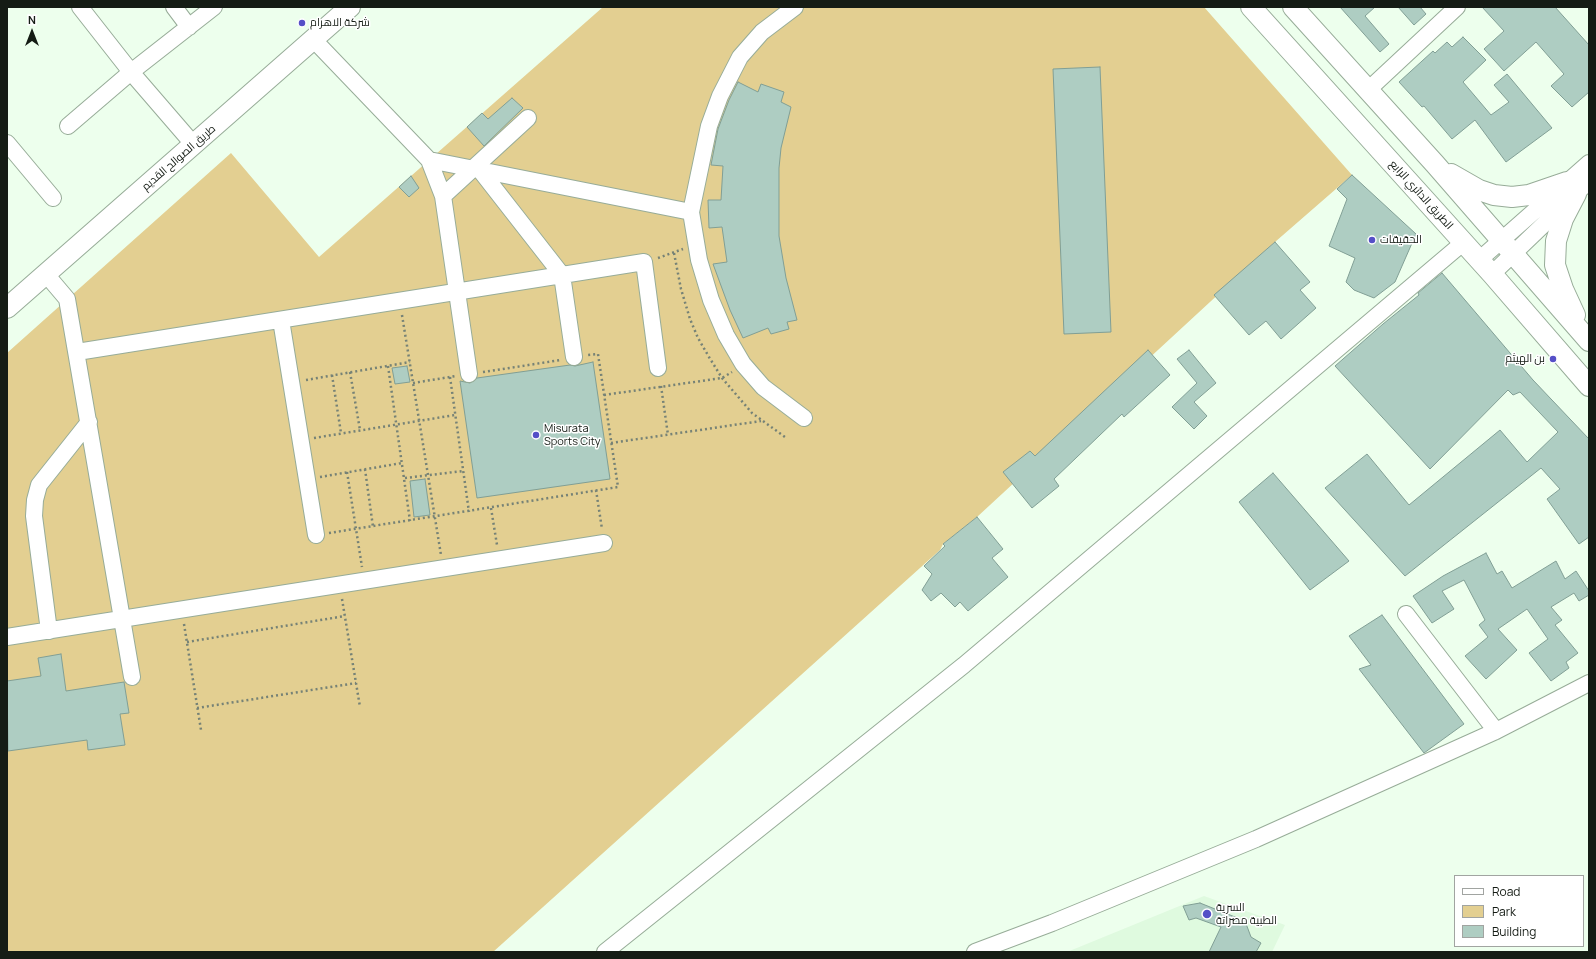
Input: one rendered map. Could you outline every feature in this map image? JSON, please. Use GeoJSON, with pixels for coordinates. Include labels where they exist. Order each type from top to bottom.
{"type":"FeatureCollection","features":[{"type":"Feature","properties":{"kind":"main road","name":"طريق الصوالح القديم"},"geometry":{"type":"LineString","coordinates":[[7,308],[350,7]]}},
{"type":"Feature","properties":{"kind":"main road","name":"الطريق الدائري الرابع"},"geometry":{"type":"LineString","coordinates":[[1251,7],[1464,242],[1589,386]]}},
{"type":"Feature","properties":{"kind":"main road"},"geometry":{"type":"LineString","coordinates":[[1293,7],[1435,164],[1589,341]]}},
{"type":"Feature","properties":{"kind":"main road"},"geometry":{"type":"LineString","coordinates":[[1435,164],[1462,182],[1494,195],[1512,197],[1577,186]]}},
{"type":"Feature","properties":{"kind":"main road"},"geometry":{"type":"LineString","coordinates":[[1577,186],[1563,219],[1556,241],[1555,265],[1562,289],[1576,318],[1589,337]]}},
{"type":"Feature","properties":{"kind":"street"},"geometry":{"type":"LineString","coordinates":[[80,7],[131,72],[194,145]]}},
{"type":"Feature","properties":{"kind":"street"},"geometry":{"type":"LineString","coordinates":[[174,7],[189,27]]}},
{"type":"Feature","properties":{"kind":"street"},"geometry":{"type":"LineString","coordinates":[[68,126],[131,72],[214,7]]}},
{"type":"Feature","properties":{"kind":"street"},"geometry":{"type":"LineString","coordinates":[[795,7],[762,32],[740,57],[720,96],[709,126],[691,212],[699,260],[711,300],[726,335],[743,364],[763,387],[804,418]]}},
{"type":"Feature","properties":{"kind":"street"},"geometry":{"type":"LineString","coordinates":[[1368,90],[1457,7]]}},
{"type":"Feature","properties":{"kind":"street"},"geometry":{"type":"LineString","coordinates":[[313,39],[430,160],[443,196],[469,374]]}},
{"type":"Feature","properties":{"kind":"street"},"geometry":{"type":"LineString","coordinates":[[443,196],[477,169],[528,118]]}},
{"type":"Feature","properties":{"kind":"street"},"geometry":{"type":"LineString","coordinates":[[7,143],[53,198]]}},
{"type":"Feature","properties":{"kind":"street"},"geometry":{"type":"LineString","coordinates":[[430,160],[691,212]]}},
{"type":"Feature","properties":{"kind":"street"},"geometry":{"type":"LineString","coordinates":[[1486,267],[1577,186],[1589,163]]}},
{"type":"Feature","properties":{"kind":"street"},"geometry":{"type":"LineString","coordinates":[[477,169],[562,275],[574,358]]}},
{"type":"Feature","properties":{"kind":"street"},"geometry":{"type":"LineString","coordinates":[[604,952],[964,665],[1464,242]]}},
{"type":"Feature","properties":{"kind":"street"},"geometry":{"type":"LineString","coordinates":[[77,352],[644,262],[658,368]]}},
{"type":"Feature","properties":{"kind":"street"},"geometry":{"type":"LineString","coordinates":[[45,274],[67,299],[132,677]]}},
{"type":"Feature","properties":{"kind":"street"},"geometry":{"type":"LineString","coordinates":[[281,320],[316,535]]}},
{"type":"Feature","properties":{"kind":"street"},"geometry":{"type":"LineString","coordinates":[[49,631],[34,516],[35,500],[39,485],[89,422]]}},
{"type":"Feature","properties":{"kind":"street"},"geometry":{"type":"LineString","coordinates":[[7,638],[604,543]]}},
{"type":"Feature","properties":{"kind":"street"},"geometry":{"type":"LineString","coordinates":[[1406,614],[1496,731]]}},
{"type":"Feature","properties":{"kind":"street"},"geometry":{"type":"LineString","coordinates":[[975,952],[1052,923],[1248,842],[1496,731],[1589,683]]}},
{"type":"Feature","properties":{"kind":"path"},"geometry":{"type":"LineString","coordinates":[[644,262],[674,253],[696,244]]}},
{"type":"Feature","properties":{"kind":"path"},"geometry":{"type":"LineString","coordinates":[[674,253],[681,289],[693,325],[698,338],[722,378],[752,413],[785,437]]}},
{"type":"Feature","properties":{"kind":"path"},"geometry":{"type":"LineString","coordinates":[[400,301],[443,568]]}},
{"type":"Feature","properties":{"kind":"path"},"geometry":{"type":"LineString","coordinates":[[316,535],[469,512],[618,487],[598,354],[413,383]]}},
{"type":"Feature","properties":{"kind":"path"},"geometry":{"type":"LineString","coordinates":[[291,383],[410,362]]}},
{"type":"Feature","properties":{"kind":"path"},"geometry":{"type":"LineString","coordinates":[[604,395],[722,378],[743,364]]}},
{"type":"Feature","properties":{"kind":"path"},"geometry":{"type":"LineString","coordinates":[[388,366],[410,521]]}},
{"type":"Feature","properties":{"kind":"path"},"geometry":{"type":"LineString","coordinates":[[658,368],[668,435]]}},
{"type":"Feature","properties":{"kind":"path"},"geometry":{"type":"LineString","coordinates":[[350,372],[360,430]]}},
{"type":"Feature","properties":{"kind":"path"},"geometry":{"type":"LineString","coordinates":[[332,376],[341,433]]}},
{"type":"Feature","properties":{"kind":"path"},"geometry":{"type":"LineString","coordinates":[[450,377],[469,512]]}},
{"type":"Feature","properties":{"kind":"path"},"geometry":{"type":"LineString","coordinates":[[300,440],[455,415]]}},
{"type":"Feature","properties":{"kind":"path"},"geometry":{"type":"LineString","coordinates":[[611,443],[762,421]]}},
{"type":"Feature","properties":{"kind":"path"},"geometry":{"type":"LineString","coordinates":[[307,479],[402,463]]}},
{"type":"Feature","properties":{"kind":"path"},"geometry":{"type":"LineString","coordinates":[[364,469],[373,527]]}},
{"type":"Feature","properties":{"kind":"path"},"geometry":{"type":"LineString","coordinates":[[405,478],[463,471]]}},
{"type":"Feature","properties":{"kind":"path"},"geometry":{"type":"LineString","coordinates":[[347,472],[364,581]]}},
{"type":"Feature","properties":{"kind":"path"},"geometry":{"type":"LineString","coordinates":[[596,490],[604,543]]}},
{"type":"Feature","properties":{"kind":"path"},"geometry":{"type":"LineString","coordinates":[[491,508],[499,560]]}},
{"type":"Feature","properties":{"kind":"path"},"geometry":{"type":"LineString","coordinates":[[340,585],[360,707]]}},
{"type":"Feature","properties":{"kind":"path"},"geometry":{"type":"LineString","coordinates":[[182,610],[201,730]]}},
{"type":"Feature","properties":{"kind":"path"},"geometry":{"type":"LineString","coordinates":[[187,642],[345,616]]}},
{"type":"Feature","properties":{"kind":"path"},"geometry":{"type":"LineString","coordinates":[[198,708],[356,683]]}},
{"type":"Feature","properties":{"kind":"shaded area","name":"السرية الطبية مصراتة"},"geometry":{"type":"Polygon","coordinates":[[[1204,896],[1285,925],[1272,952],[1067,952],[1204,896]]]}},
{"type":"Feature","properties":{"kind":"green space","name":"Misurata Sports City"},"geometry":{"type":"Polygon","coordinates":[[[603,7],[1204,7],[1352,175],[1275,242],[977,517],[943,544],[940,550],[493,952],[7,952],[7,353],[231,153],[319,257],[603,7]]]}},
{"type":"Feature","properties":{"kind":"building"},"geometry":{"type":"Polygon","coordinates":[[[1340,7],[1375,7],[1365,16],[1389,44],[1380,52],[1340,7]]]}},
{"type":"Feature","properties":{"kind":"building"},"geometry":{"type":"Polygon","coordinates":[[[1398,7],[1420,7],[1426,14],[1414,25],[1398,7]]]}},
{"type":"Feature","properties":{"kind":"building"},"geometry":{"type":"Polygon","coordinates":[[[1482,7],[1555,7],[1589,45],[1589,92],[1572,107],[1551,86],[1564,74],[1536,42],[1504,71],[1484,49],[1504,31],[1482,7]]]}},
{"type":"Feature","properties":{"kind":"building"},"geometry":{"type":"Polygon","coordinates":[[[1463,37],[1486,60],[1463,82],[1491,115],[1509,102],[1494,85],[1507,74],[1552,128],[1506,162],[1475,120],[1452,139],[1424,106],[1422,107],[1399,82],[1433,51],[1435,53],[1447,42],[1452,47],[1463,37]]]}},
{"type":"Feature","properties":{"kind":"building"},"geometry":{"type":"Polygon","coordinates":[[[1100,67],[1111,332],[1064,334],[1053,69],[1100,67]]]}},
{"type":"Feature","properties":{"kind":"building"},"geometry":{"type":"Polygon","coordinates":[[[738,82],[758,92],[761,84],[784,92],[781,102],[791,107],[781,148],[779,168],[779,236],[786,278],[797,320],[787,322],[789,329],[771,334],[768,328],[743,338],[730,310],[713,264],[727,262],[722,227],[709,228],[708,200],[721,200],[723,166],[711,165],[718,129],[729,100],[738,82]]]}},
{"type":"Feature","properties":{"kind":"building"},"geometry":{"type":"Polygon","coordinates":[[[512,98],[523,108],[484,146],[467,127],[482,113],[488,119],[512,98]]]}},
{"type":"Feature","properties":{"kind":"building","name":"الحقيقات"},"geometry":{"type":"Polygon","coordinates":[[[1352,175],[1416,234],[1395,282],[1374,298],[1354,290],[1346,282],[1355,258],[1329,246],[1347,199],[1337,189],[1352,175]]]}},
{"type":"Feature","properties":{"kind":"building"},"geometry":{"type":"Polygon","coordinates":[[[411,176],[419,188],[409,197],[399,187],[411,176]]]}},
{"type":"Feature","properties":{"kind":"building"},"geometry":{"type":"Polygon","coordinates":[[[1275,242],[1310,282],[1300,290],[1316,308],[1281,339],[1266,321],[1249,335],[1214,295],[1275,242]]]}},
{"type":"Feature","properties":{"kind":"building"},"geometry":{"type":"Polygon","coordinates":[[[1442,273],[1533,380],[1589,439],[1589,537],[1579,544],[1547,499],[1560,489],[1541,468],[1405,576],[1325,488],[1367,454],[1409,505],[1500,430],[1527,462],[1558,432],[1520,392],[1513,395],[1508,390],[1430,469],[1335,366],[1419,295],[1418,293],[1442,273]]]}},
{"type":"Feature","properties":{"kind":"building"},"geometry":{"type":"Polygon","coordinates":[[[1148,350],[1170,375],[1124,417],[1122,414],[1054,479],[1059,486],[1032,508],[1003,472],[1030,451],[1035,456],[1148,350]]]}},
{"type":"Feature","properties":{"kind":"building"},"geometry":{"type":"Polygon","coordinates":[[[1189,350],[1216,383],[1194,402],[1207,416],[1194,429],[1172,407],[1197,383],[1177,359],[1189,350]]]}},
{"type":"Feature","properties":{"kind":"building"},"geometry":{"type":"Polygon","coordinates":[[[593,362],[610,479],[477,498],[460,381],[470,383],[477,378],[570,365],[575,366],[593,362]]]}},
{"type":"Feature","properties":{"kind":"building"},"geometry":{"type":"Polygon","coordinates":[[[407,366],[410,382],[395,384],[392,368],[407,366]]]}},
{"type":"Feature","properties":{"kind":"building"},"geometry":{"type":"Polygon","coordinates":[[[1273,473],[1349,561],[1310,590],[1239,502],[1273,473]]]}},
{"type":"Feature","properties":{"kind":"building"},"geometry":{"type":"Polygon","coordinates":[[[425,479],[430,515],[414,517],[410,481],[425,479]]]}},
{"type":"Feature","properties":{"kind":"building"},"geometry":{"type":"Polygon","coordinates":[[[977,517],[1003,549],[992,558],[1008,577],[968,611],[960,602],[955,607],[941,593],[931,601],[922,590],[932,574],[924,566],[945,546],[943,544],[977,517]]]}},
{"type":"Feature","properties":{"kind":"building"},"geometry":{"type":"Polygon","coordinates":[[[1486,553],[1497,574],[1502,571],[1512,588],[1556,561],[1565,579],[1576,571],[1589,591],[1589,595],[1579,601],[1574,593],[1551,607],[1562,620],[1555,625],[1578,653],[1566,662],[1569,668],[1551,681],[1529,653],[1548,639],[1527,609],[1498,629],[1517,650],[1486,679],[1465,656],[1488,637],[1479,625],[1485,620],[1464,580],[1442,591],[1454,609],[1432,623],[1413,596],[1443,576],[1486,553]]]}},
{"type":"Feature","properties":{"kind":"building"},"geometry":{"type":"Polygon","coordinates":[[[1382,615],[1464,724],[1424,753],[1359,669],[1371,665],[1349,636],[1382,615]]]}},
{"type":"Feature","properties":{"kind":"building"},"geometry":{"type":"Polygon","coordinates":[[[61,654],[66,691],[124,682],[129,713],[120,714],[125,745],[88,750],[87,740],[8,751],[7,681],[41,676],[38,658],[61,654]]]}},
{"type":"Feature","properties":{"kind":"building"},"geometry":{"type":"Polygon","coordinates":[[[1200,903],[1245,921],[1251,937],[1261,943],[1256,952],[1209,952],[1221,927],[1196,918],[1189,920],[1183,906],[1200,903]]]}},
{"type":"Feature","properties":{"kind":"place","name":"شركة الاهرام"},"geometry":{"type":"Point","coordinates":[302,23]}},
{"type":"Feature","properties":{"kind":"place","name":"الحقيقات"},"geometry":{"type":"Point","coordinates":[1372,240]}},
{"type":"Feature","properties":{"kind":"place","name":"بن الهيثم"},"geometry":{"type":"Point","coordinates":[1553,359]}},
{"type":"Feature","properties":{"kind":"place","name":"Misurata Sports City"},"geometry":{"type":"Point","coordinates":[536,435]}},
{"type":"Feature","properties":{"kind":"place","name":"السرية الطبية مصراتة"},"geometry":{"type":"Point","coordinates":[1207,914]}}]}
